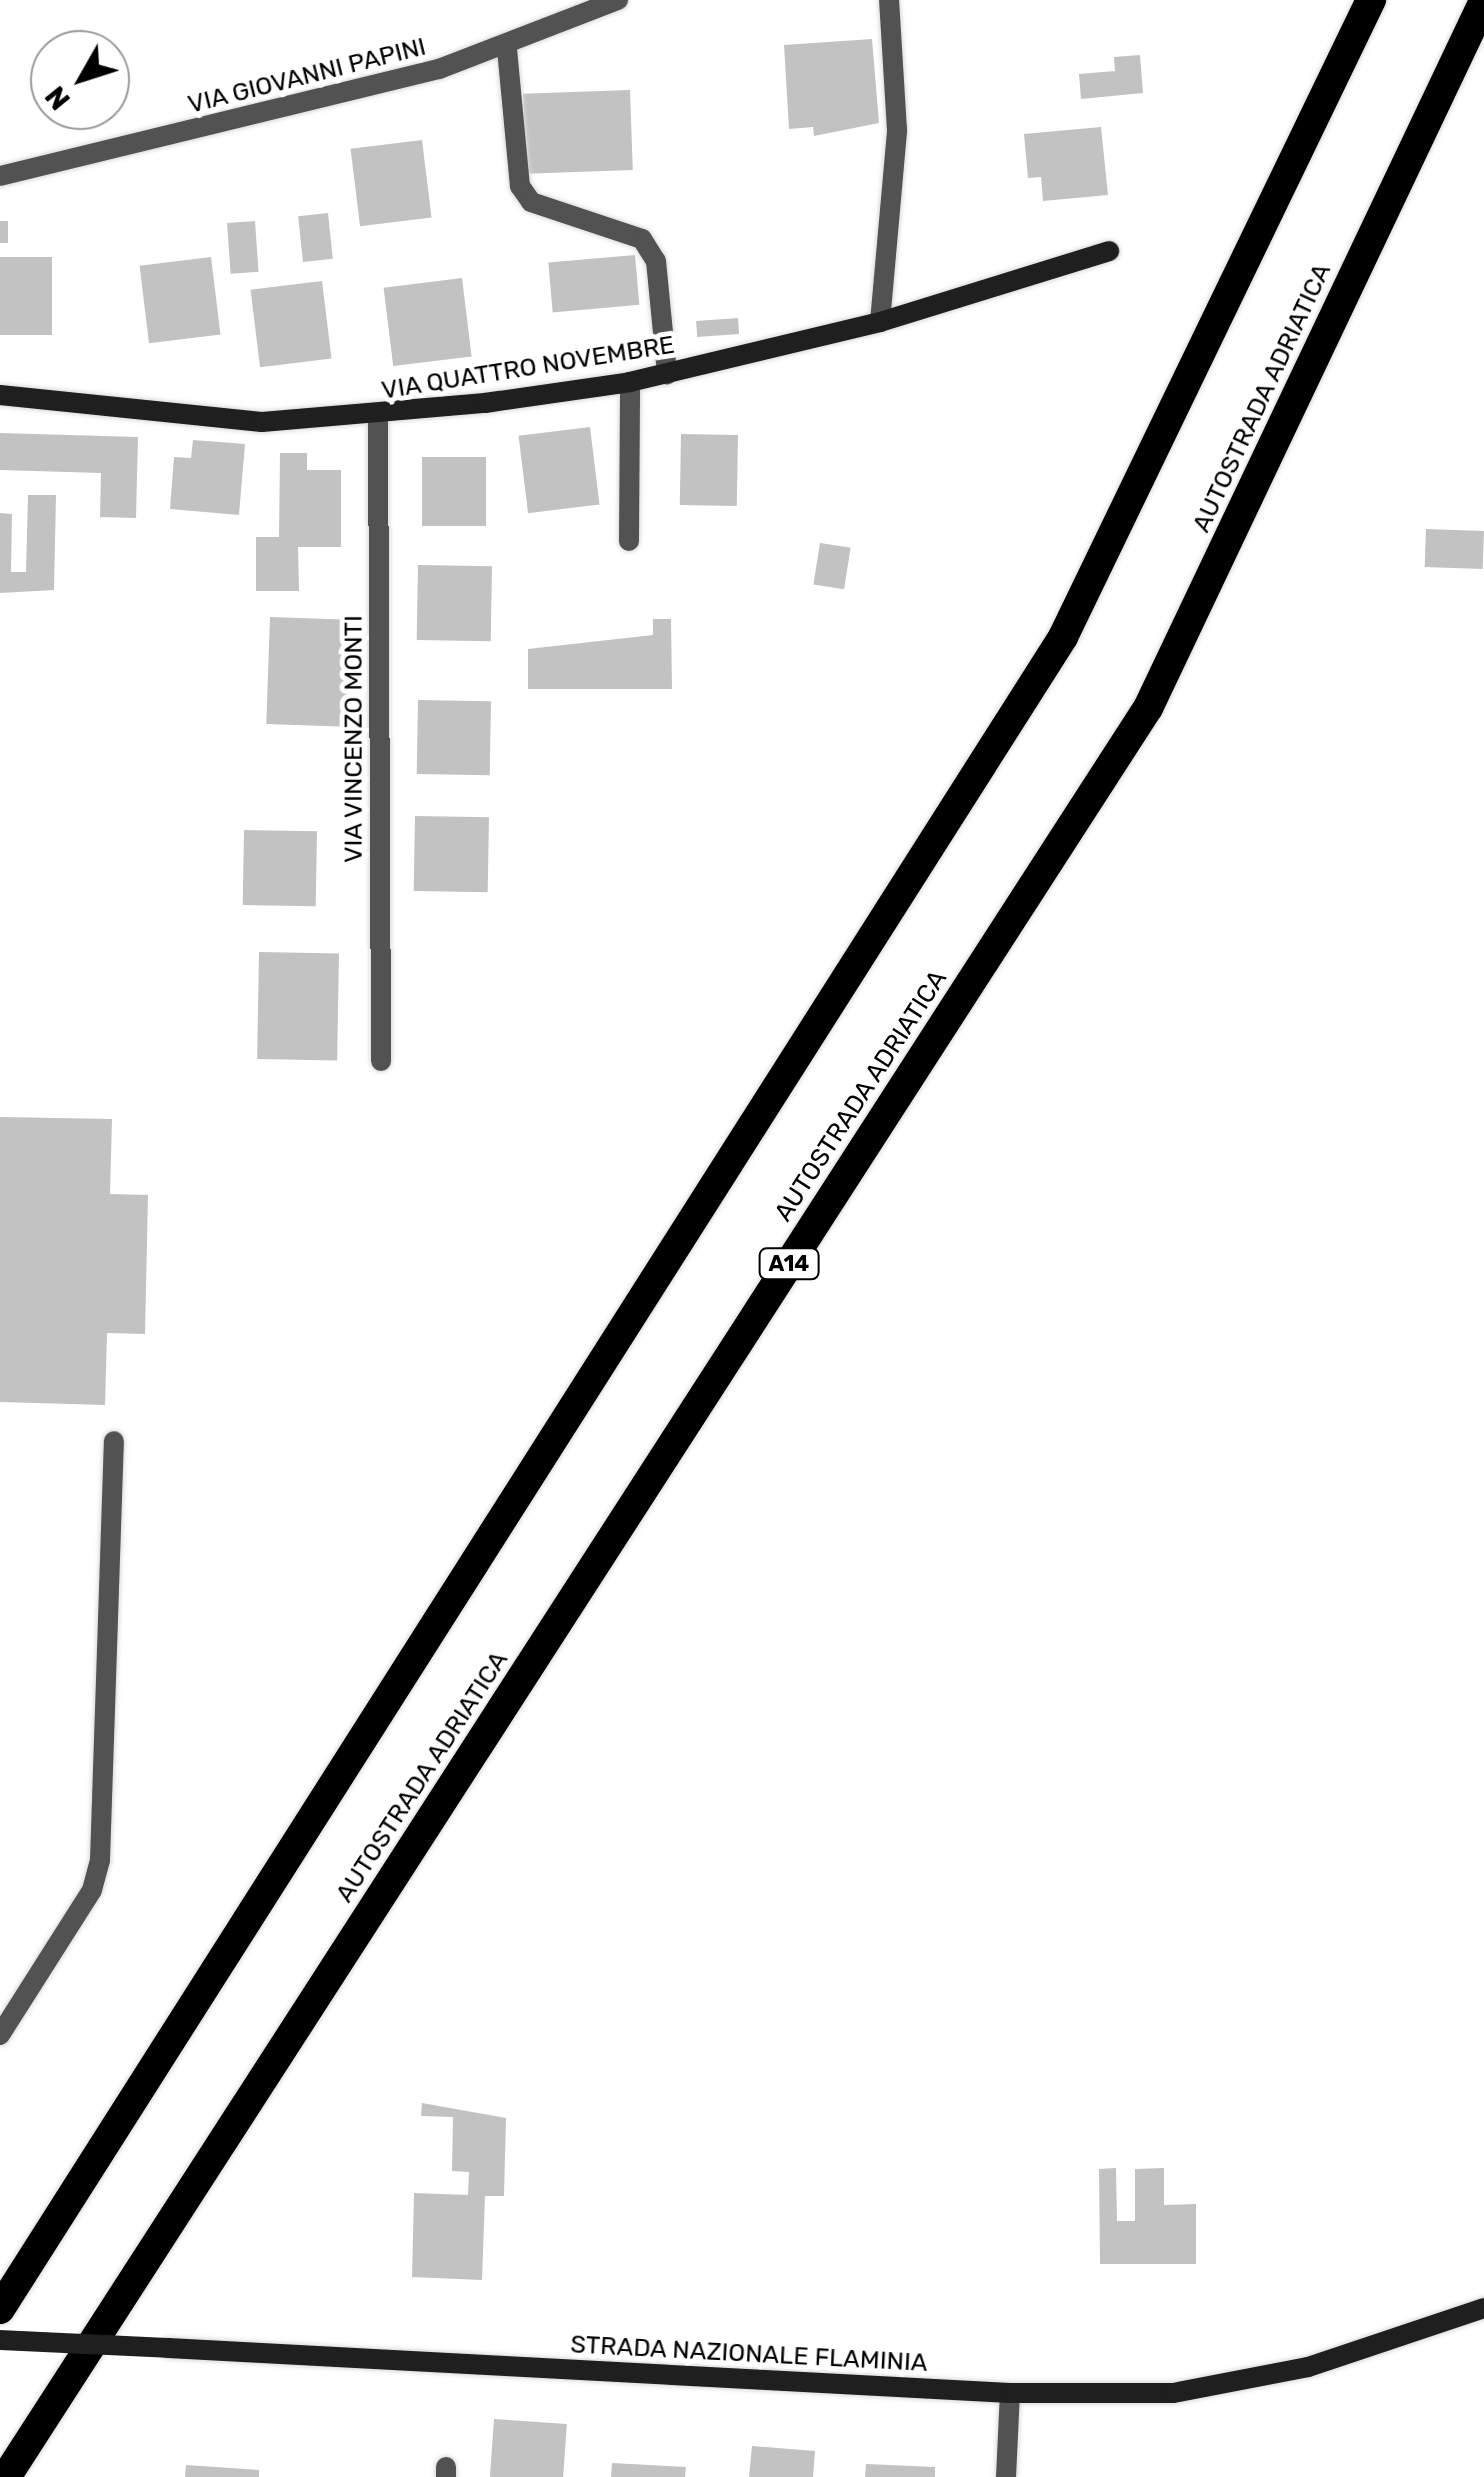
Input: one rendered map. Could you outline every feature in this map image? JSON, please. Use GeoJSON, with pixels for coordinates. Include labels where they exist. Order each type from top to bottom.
{"type":"FeatureCollection","features":[{"type":"Feature","properties":{"kind":"highway"},"geometry":{"type":"LineString","coordinates":[[0,2309],[1062,637],[1371,0]]}},
{"type":"Feature","properties":{"kind":"highway","name":"AUTOSTRADA ADRIATICA"},"geometry":{"type":"LineString","coordinates":[[6,2477],[1148,708],[1484,1]]}},
{"type":"Feature","properties":{"kind":"main road","name":"VIA QUATTRO NOVEMBRE"},"geometry":{"type":"LineString","coordinates":[[0,394],[153,416],[378,416],[667,374],[880,322],[1110,251]]}},
{"type":"Feature","properties":{"kind":"main road","name":"STRADA NAZIONALE FLAMINIA"},"geometry":{"type":"LineString","coordinates":[[0,2340],[1010,2393],[1173,2393],[1308,2367],[1484,2308]]}},
{"type":"Feature","properties":{"kind":"street","name":"VIA GIOVANNI PAPINI"},"geometry":{"type":"LineString","coordinates":[[0,176],[507,49],[618,0]]}},
{"type":"Feature","properties":{"kind":"street"},"geometry":{"type":"LineString","coordinates":[[880,322],[896,130],[889,0]]}},
{"type":"Feature","properties":{"kind":"street"},"geometry":{"type":"LineString","coordinates":[[507,49],[520,186],[530,202],[642,239],[656,262],[667,374]]}},
{"type":"Feature","properties":{"kind":"street"},"geometry":{"type":"LineString","coordinates":[[629,540],[630,382]]}},
{"type":"Feature","properties":{"kind":"street","name":"VIA VINCENZO MONTI"},"geometry":{"type":"LineString","coordinates":[[378,416],[380,1061]]}},
{"type":"Feature","properties":{"kind":"street"},"geometry":{"type":"LineString","coordinates":[[0,2035],[92,1890],[100,1860],[114,1441]]}},
{"type":"Feature","properties":{"kind":"street"},"geometry":{"type":"LineString","coordinates":[[1006,2477],[1010,2393]]}},
{"type":"Feature","properties":{"kind":"building"},"geometry":{"type":"Polygon","coordinates":[[[872,39],[879,123],[814,136],[813,127],[789,129],[784,45],[872,39]]]}},
{"type":"Feature","properties":{"kind":"building"},"geometry":{"type":"Polygon","coordinates":[[[1140,55],[1143,93],[1081,99],[1079,74],[1115,71],[1114,57],[1140,55]]]}},
{"type":"Feature","properties":{"kind":"building"},"geometry":{"type":"Polygon","coordinates":[[[630,90],[633,170],[526,174],[523,94],[630,90]]]}},
{"type":"Feature","properties":{"kind":"building"},"geometry":{"type":"Polygon","coordinates":[[[1101,127],[1108,195],[1043,201],[1041,177],[1028,178],[1024,134],[1101,127]]]}},
{"type":"Feature","properties":{"kind":"building"},"geometry":{"type":"Polygon","coordinates":[[[422,140],[432,217],[360,226],[351,149],[422,140]]]}},
{"type":"Feature","properties":{"kind":"building"},"geometry":{"type":"Polygon","coordinates":[[[328,213],[333,259],[303,262],[298,216],[328,213]]]}},
{"type":"Feature","properties":{"kind":"building"},"geometry":{"type":"Polygon","coordinates":[[[0,221],[8,221],[8,243],[0,243],[0,221]]]}},
{"type":"Feature","properties":{"kind":"building"},"geometry":{"type":"Polygon","coordinates":[[[255,221],[259,272],[231,274],[227,223],[255,221]]]}},
{"type":"Feature","properties":{"kind":"building"},"geometry":{"type":"Polygon","coordinates":[[[635,255],[639,305],[553,312],[548,263],[635,255]]]}},
{"type":"Feature","properties":{"kind":"building"},"geometry":{"type":"Polygon","coordinates":[[[0,257],[52,257],[52,335],[0,335],[0,257]]]}},
{"type":"Feature","properties":{"kind":"building"},"geometry":{"type":"Polygon","coordinates":[[[211,257],[221,334],[149,343],[140,266],[211,257]]]}},
{"type":"Feature","properties":{"kind":"building"},"geometry":{"type":"Polygon","coordinates":[[[462,278],[472,356],[393,366],[384,288],[462,278]]]}},
{"type":"Feature","properties":{"kind":"building"},"geometry":{"type":"Polygon","coordinates":[[[322,281],[332,358],[260,367],[251,290],[322,281]]]}},
{"type":"Feature","properties":{"kind":"building"},"geometry":{"type":"Polygon","coordinates":[[[738,318],[739,334],[697,337],[696,321],[738,318]]]}},
{"type":"Feature","properties":{"kind":"building"},"geometry":{"type":"Polygon","coordinates":[[[590,427],[600,504],[528,513],[519,436],[590,427]]]}},
{"type":"Feature","properties":{"kind":"building"},"geometry":{"type":"Polygon","coordinates":[[[0,433],[138,437],[136,518],[100,517],[101,473],[0,470],[0,433]]]}},
{"type":"Feature","properties":{"kind":"building"},"geometry":{"type":"Polygon","coordinates":[[[681,434],[738,435],[737,506],[680,505],[681,434]]]}},
{"type":"Feature","properties":{"kind":"building"},"geometry":{"type":"Polygon","coordinates":[[[193,440],[245,444],[239,515],[170,509],[174,457],[191,458],[193,440]]]}},
{"type":"Feature","properties":{"kind":"building"},"geometry":{"type":"Polygon","coordinates":[[[280,453],[307,453],[307,470],[341,470],[341,547],[298,547],[299,591],[256,591],[256,537],[279,537],[280,453]]]}},
{"type":"Feature","properties":{"kind":"building"},"geometry":{"type":"Polygon","coordinates":[[[422,457],[486,457],[486,526],[422,526],[422,457]]]}},
{"type":"Feature","properties":{"kind":"building"},"geometry":{"type":"Polygon","coordinates":[[[28,495],[56,495],[54,590],[0,593],[0,513],[12,514],[11,572],[26,572],[28,495]]]}},
{"type":"Feature","properties":{"kind":"building"},"geometry":{"type":"Polygon","coordinates":[[[1426,529],[1484,531],[1483,569],[1425,567],[1426,529]]]}},
{"type":"Feature","properties":{"kind":"building"},"geometry":{"type":"Polygon","coordinates":[[[820,543],[851,548],[844,589],[813,584],[820,543]]]}},
{"type":"Feature","properties":{"kind":"building"},"geometry":{"type":"Polygon","coordinates":[[[418,565],[492,566],[491,641],[417,640],[418,565]]]}},
{"type":"Feature","properties":{"kind":"building"},"geometry":{"type":"Polygon","coordinates":[[[270,617],[350,620],[346,727],[266,724],[270,617]]]}},
{"type":"Feature","properties":{"kind":"building"},"geometry":{"type":"Polygon","coordinates":[[[653,619],[671,619],[672,689],[528,689],[528,649],[653,635],[653,619]]]}},
{"type":"Feature","properties":{"kind":"building"},"geometry":{"type":"Polygon","coordinates":[[[418,700],[491,701],[490,775],[417,774],[418,700]]]}},
{"type":"Feature","properties":{"kind":"building"},"geometry":{"type":"Polygon","coordinates":[[[415,816],[489,817],[488,892],[414,891],[415,816]]]}},
{"type":"Feature","properties":{"kind":"building"},"geometry":{"type":"Polygon","coordinates":[[[244,830],[317,831],[316,906],[243,905],[244,830]]]}},
{"type":"Feature","properties":{"kind":"building"},"geometry":{"type":"Polygon","coordinates":[[[259,952],[339,953],[337,1060],[257,1059],[259,952]]]}},
{"type":"Feature","properties":{"kind":"building"},"geometry":{"type":"Polygon","coordinates":[[[0,1117],[112,1119],[110,1194],[148,1195],[145,1334],[107,1333],[105,1405],[0,1402],[0,1117]]]}},
{"type":"Feature","properties":{"kind":"building"},"geometry":{"type":"Polygon","coordinates":[[[422,2103],[506,2118],[504,2196],[485,2196],[482,2280],[412,2277],[414,2193],[468,2195],[469,2172],[452,2171],[453,2117],[421,2116],[422,2103]]]}},
{"type":"Feature","properties":{"kind":"building"},"geometry":{"type":"Polygon","coordinates":[[[1116,2168],[1117,2221],[1135,2221],[1135,2169],[1164,2168],[1164,2205],[1196,2204],[1196,2264],[1100,2264],[1099,2169],[1116,2168]]]}},
{"type":"Feature","properties":{"kind":"building"},"geometry":{"type":"Polygon","coordinates":[[[494,2419],[567,2424],[563,2477],[490,2477],[494,2419]]]}},
{"type":"Feature","properties":{"kind":"building"},"geometry":{"type":"Polygon","coordinates":[[[752,2446],[815,2451],[813,2477],[749,2477],[752,2446]]]}},
{"type":"Feature","properties":{"kind":"building"},"geometry":{"type":"Polygon","coordinates":[[[612,2463],[686,2467],[685,2477],[611,2477],[612,2463]]]}},
{"type":"Feature","properties":{"kind":"building"},"geometry":{"type":"Polygon","coordinates":[[[866,2464],[935,2467],[935,2477],[865,2477],[866,2464]]]}},
{"type":"Feature","properties":{"kind":"building"},"geometry":{"type":"Polygon","coordinates":[[[186,2465],[259,2470],[259,2477],[185,2477],[186,2465]]]}}]}
